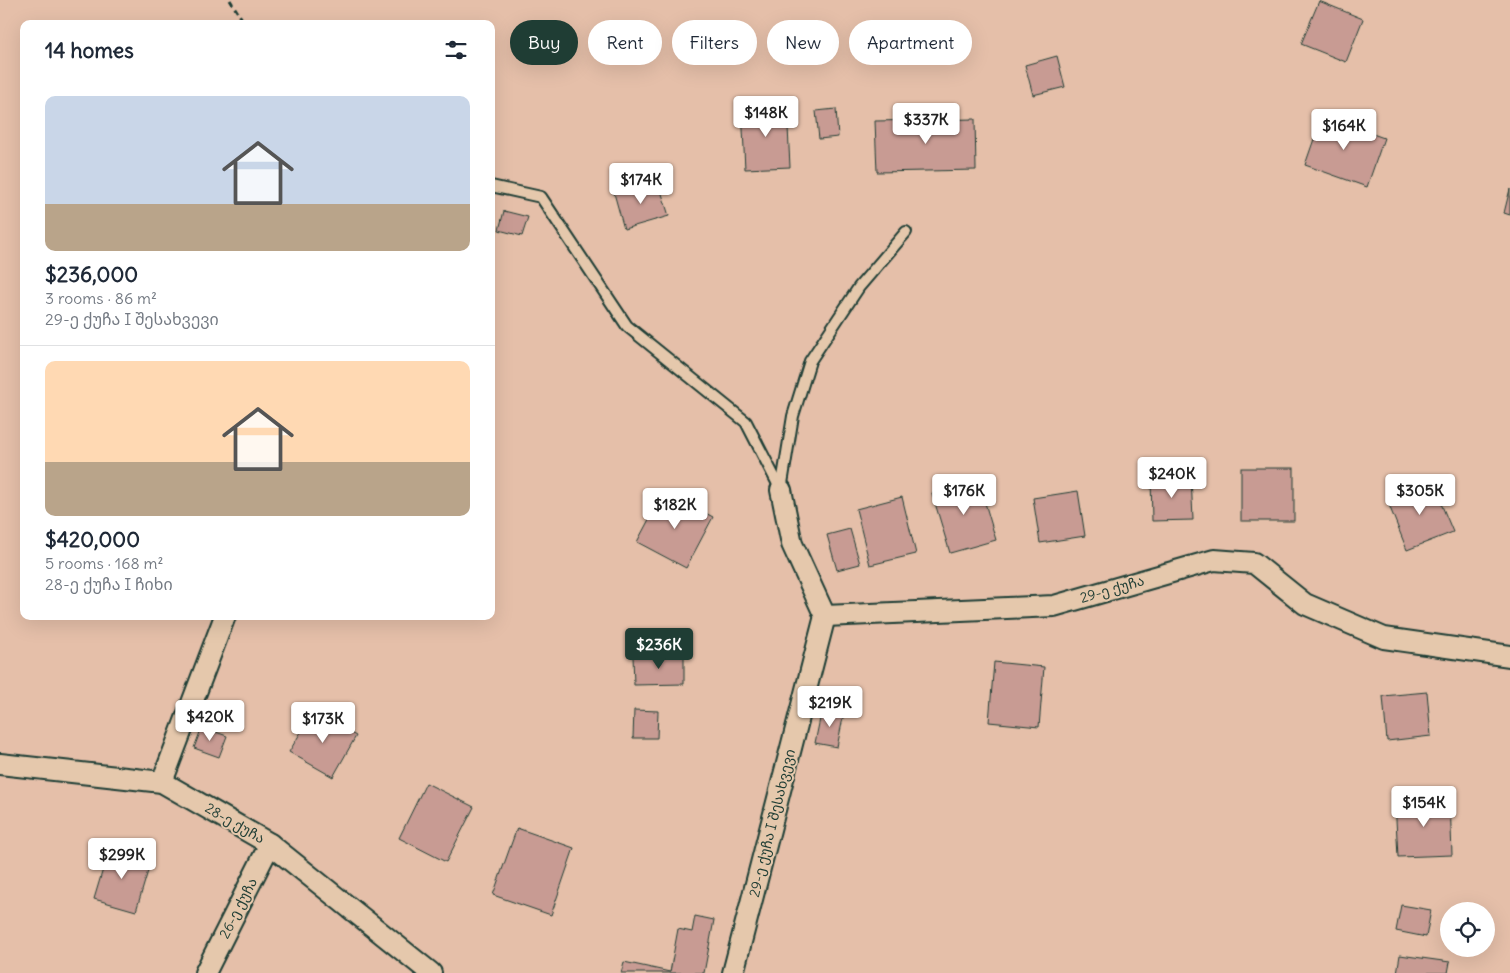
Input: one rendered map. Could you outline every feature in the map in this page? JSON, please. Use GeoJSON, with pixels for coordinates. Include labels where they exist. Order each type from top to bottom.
{"type":"FeatureCollection","features":[{"type":"Feature","properties":{"kind":"street"},"geometry":{"type":"LineString","coordinates":[[781,490],[792,544],[825,616]]}},
{"type":"Feature","properties":{"kind":"street","name":"29-ე ქუჩა"},"geometry":{"type":"LineString","coordinates":[[825,616],[1054,606],[1214,560],[1254,563],[1305,604],[1384,638],[1510,656]]}},
{"type":"Feature","properties":{"kind":"street","name":"29-ე ქუჩა I შესახვევი"},"geometry":{"type":"LineString","coordinates":[[733,973],[825,616]]}},
{"type":"Feature","properties":{"kind":"street"},"geometry":{"type":"LineString","coordinates":[[162,782],[223,620]]}},
{"type":"Feature","properties":{"kind":"street","name":"28-ე ქუჩა"},"geometry":{"type":"LineString","coordinates":[[0,764],[162,782],[270,844],[431,973]]}},
{"type":"Feature","properties":{"kind":"street","name":"26-ე ქუჩა"},"geometry":{"type":"LineString","coordinates":[[205,973],[270,844]]}},
{"type":"Feature","properties":{"kind":"lane"},"geometry":{"type":"LineString","coordinates":[[495,187],[541,197],[627,326],[746,422],[781,490]]}},
{"type":"Feature","properties":{"kind":"lane"},"geometry":{"type":"LineString","coordinates":[[781,490],[793,416],[810,361],[859,287],[906,232]]}},
{"type":"Feature","properties":{"kind":"path"},"geometry":{"type":"LineString","coordinates":[[230,0],[242,20]]}},
{"type":"Feature","properties":{"kind":"building"},"geometry":{"type":"Polygon","coordinates":[[[1319,1],[1363,19],[1346,62],[1301,44],[1319,1]]]}},
{"type":"Feature","properties":{"kind":"building"},"geometry":{"type":"Polygon","coordinates":[[[1057,56],[1065,87],[1033,95],[1025,65],[1057,56]]]}},
{"type":"Feature","properties":{"kind":"building"},"geometry":{"type":"Polygon","coordinates":[[[787,107],[790,167],[745,169],[742,109],[787,107]]]}},
{"type":"Feature","properties":{"kind":"building"},"geometry":{"type":"Polygon","coordinates":[[[836,109],[838,137],[819,139],[816,111],[836,109]]]}},
{"type":"Feature","properties":{"kind":"building"},"geometry":{"type":"Polygon","coordinates":[[[1322,116],[1384,138],[1367,187],[1305,165],[1322,116]]]}},
{"type":"Feature","properties":{"kind":"building"},"geometry":{"type":"Polygon","coordinates":[[[975,119],[976,170],[877,172],[875,121],[975,119]]]}},
{"type":"Feature","properties":{"kind":"building"},"geometry":{"type":"Polygon","coordinates":[[[658,181],[669,216],[624,229],[614,193],[658,181]]]}},
{"type":"Feature","properties":{"kind":"building"},"geometry":{"type":"Polygon","coordinates":[[[1510,189],[1510,215],[1504,213],[1510,189]]]}},
{"type":"Feature","properties":{"kind":"building"},"geometry":{"type":"Polygon","coordinates":[[[504,211],[528,217],[522,236],[499,230],[504,211]]]}},
{"type":"Feature","properties":{"kind":"building"},"geometry":{"type":"Polygon","coordinates":[[[1241,468],[1294,468],[1294,521],[1241,521],[1241,468]]]}},
{"type":"Feature","properties":{"kind":"building"},"geometry":{"type":"Polygon","coordinates":[[[1191,476],[1193,520],[1152,521],[1151,477],[1191,476]]]}},
{"type":"Feature","properties":{"kind":"building"},"geometry":{"type":"Polygon","coordinates":[[[978,479],[996,540],[950,553],[932,493],[978,479]]]}},
{"type":"Feature","properties":{"kind":"building"},"geometry":{"type":"Polygon","coordinates":[[[1432,482],[1453,532],[1407,550],[1387,500],[1432,482]]]}},
{"type":"Feature","properties":{"kind":"building"},"geometry":{"type":"Polygon","coordinates":[[[664,491],[713,517],[686,568],[637,542],[664,491]]]}},
{"type":"Feature","properties":{"kind":"building"},"geometry":{"type":"Polygon","coordinates":[[[1078,491],[1085,536],[1040,543],[1033,498],[1078,491]]]}},
{"type":"Feature","properties":{"kind":"building"},"geometry":{"type":"Polygon","coordinates":[[[902,497],[916,554],[870,565],[856,509],[902,497]]]}},
{"type":"Feature","properties":{"kind":"building"},"geometry":{"type":"Polygon","coordinates":[[[850,529],[860,564],[837,570],[827,535],[850,529]]]}},
{"type":"Feature","properties":{"kind":"building"},"geometry":{"type":"Polygon","coordinates":[[[684,655],[684,684],[634,685],[633,656],[684,655]]]}},
{"type":"Feature","properties":{"kind":"building"},"geometry":{"type":"Polygon","coordinates":[[[994,662],[1044,667],[1039,727],[989,722],[994,662]]]}},
{"type":"Feature","properties":{"kind":"building"},"geometry":{"type":"Polygon","coordinates":[[[1427,692],[1431,736],[1387,741],[1383,696],[1427,692]]]}},
{"type":"Feature","properties":{"kind":"building"},"geometry":{"type":"Polygon","coordinates":[[[822,709],[844,713],[837,747],[815,743],[822,709]]]}},
{"type":"Feature","properties":{"kind":"building"},"geometry":{"type":"Polygon","coordinates":[[[634,710],[658,711],[657,738],[633,738],[634,710]]]}},
{"type":"Feature","properties":{"kind":"building"},"geometry":{"type":"Polygon","coordinates":[[[313,712],[356,736],[333,777],[289,752],[313,712]]]}},
{"type":"Feature","properties":{"kind":"building"},"geometry":{"type":"Polygon","coordinates":[[[202,727],[227,736],[219,757],[194,748],[202,727]]]}},
{"type":"Feature","properties":{"kind":"building"},"geometry":{"type":"Polygon","coordinates":[[[426,783],[474,807],[446,862],[399,838],[426,783]]]}},
{"type":"Feature","properties":{"kind":"building"},"geometry":{"type":"Polygon","coordinates":[[[1450,800],[1452,855],[1398,857],[1395,801],[1450,800]]]}},
{"type":"Feature","properties":{"kind":"building"},"geometry":{"type":"Polygon","coordinates":[[[517,828],[574,848],[551,915],[493,895],[517,828]]]}},
{"type":"Feature","properties":{"kind":"building"},"geometry":{"type":"Polygon","coordinates":[[[109,849],[151,861],[136,911],[94,899],[109,849]]]}},
{"type":"Feature","properties":{"kind":"building"},"geometry":{"type":"Polygon","coordinates":[[[1401,905],[1431,910],[1426,937],[1396,931],[1401,905]]]}},
{"type":"Feature","properties":{"kind":"building"},"geometry":{"type":"Polygon","coordinates":[[[695,916],[714,920],[704,973],[621,973],[624,962],[670,972],[678,929],[692,932],[695,916]]]}},
{"type":"Feature","properties":{"kind":"building"},"geometry":{"type":"Polygon","coordinates":[[[1400,955],[1450,962],[1448,973],[1397,973],[1400,955]]]}}]}
